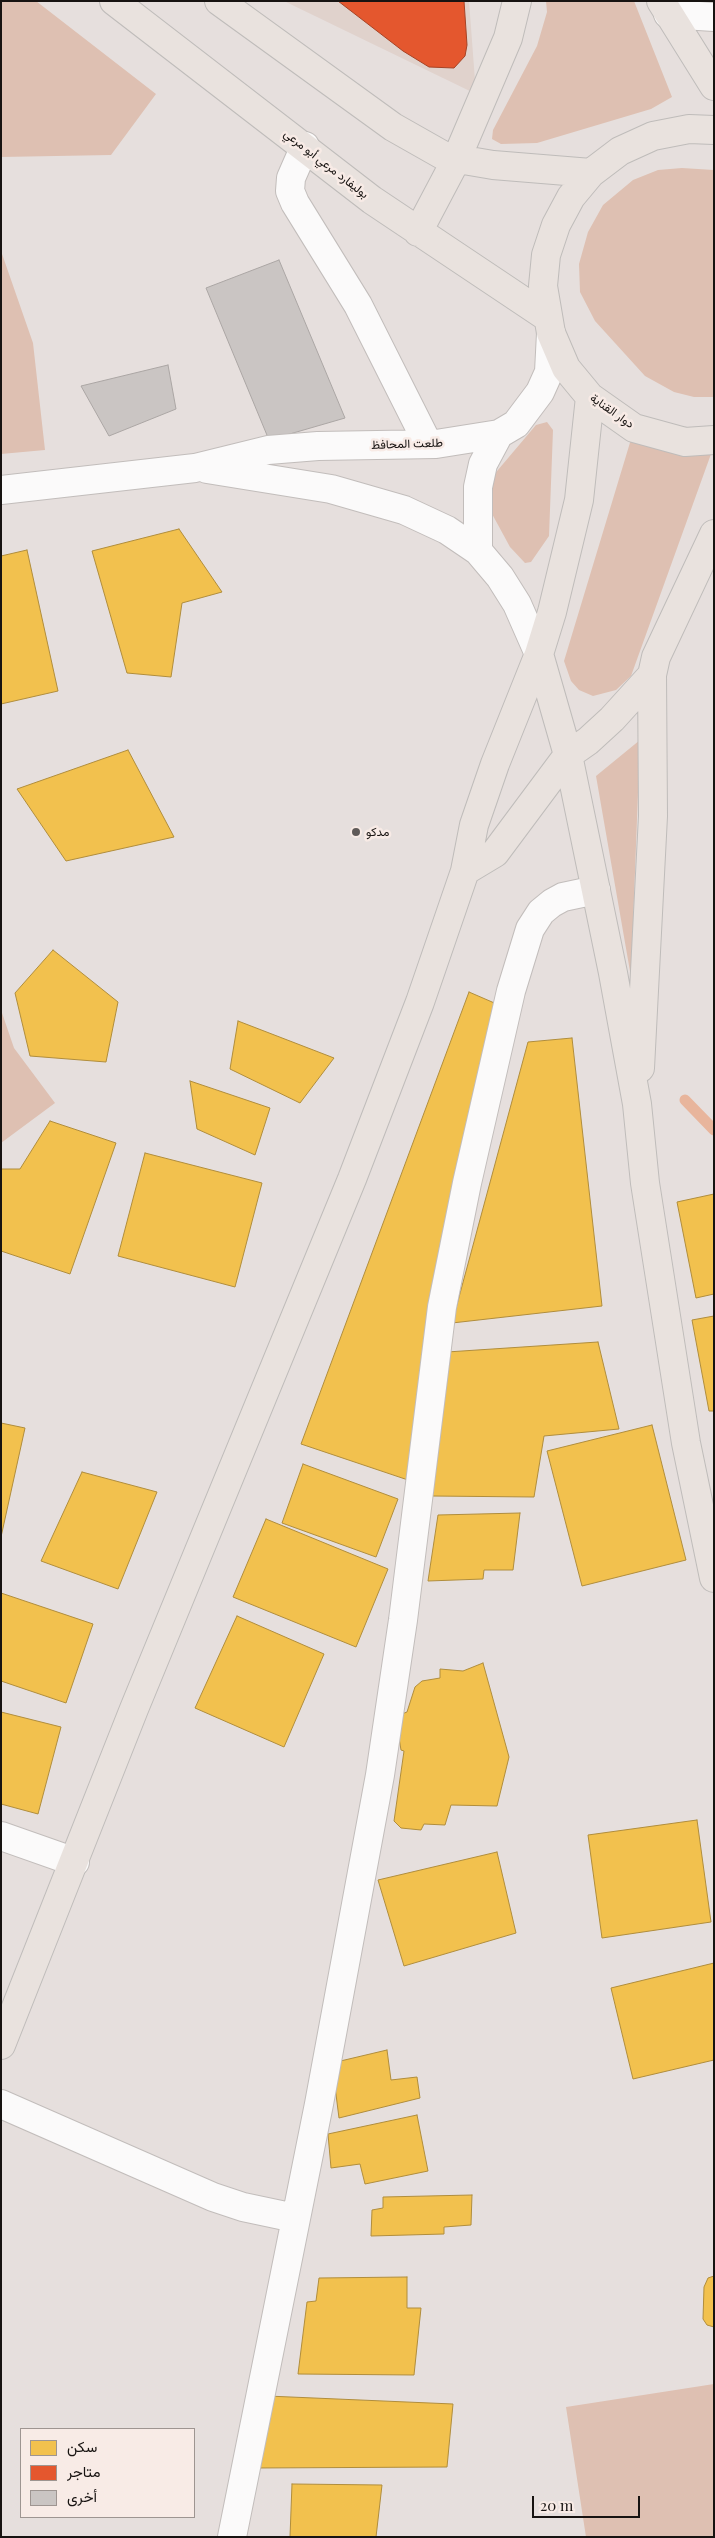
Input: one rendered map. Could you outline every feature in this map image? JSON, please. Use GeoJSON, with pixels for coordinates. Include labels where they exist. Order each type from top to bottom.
{"type":"FeatureCollection","features":[{"type":"Feature","properties":{"kind":"main road","name":"بوليفارد مرعي أبو مرعي"},"geometry":{"type":"LineString","coordinates":[[114,1],[237,98],[305,146],[372,200],[549,325]]}},
{"type":"Feature","properties":{"kind":"main road"},"geometry":{"type":"LineString","coordinates":[[219,1],[393,127],[430,149],[456,160],[591,173]]}},
{"type":"Feature","properties":{"kind":"main road"},"geometry":{"type":"LineString","coordinates":[[418,232],[456,160],[508,38],[517,1]]}},
{"type":"Feature","properties":{"kind":"main road"},"geometry":{"type":"LineString","coordinates":[[664,8],[714,86]]}},
{"type":"Feature","properties":{"kind":"main road","name":"دوار القناية"},"geometry":{"type":"LineString","coordinates":[[714,130],[689,129],[653,136],[620,151],[591,173],[571,197],[556,225],[546,255],[544,286],[549,325],[566,368],[590,398],[634,428],[685,442],[714,440]]}},
{"type":"Feature","properties":{"kind":"main road"},"geometry":{"type":"LineString","coordinates":[[1,2045],[75,1862],[137,1700],[381,1106],[420,1002],[465,871],[474,825],[495,764],[539,654],[565,563],[579,500],[590,398]]}},
{"type":"Feature","properties":{"kind":"main road"},"geometry":{"type":"LineString","coordinates":[[637,1104],[646,977],[654,816],[652,675],[656,657],[714,534]]}},
{"type":"Feature","properties":{"kind":"main road"},"geometry":{"type":"LineString","coordinates":[[539,654],[568,754],[637,1104],[647,1193],[684,1433],[714,1578]]}},
{"type":"Feature","properties":{"kind":"main road"},"geometry":{"type":"LineString","coordinates":[[465,871],[495,853],[568,754],[588,742],[652,675]]}},
{"type":"Feature","properties":{"kind":"street"},"geometry":{"type":"LineString","coordinates":[[664,8],[714,16]]}},
{"type":"Feature","properties":{"kind":"street"},"geometry":{"type":"LineString","coordinates":[[305,146],[291,178],[290,191],[295,203],[358,305],[428,444]]}},
{"type":"Feature","properties":{"kind":"street","name":"طلعت المحافظ"},"geometry":{"type":"LineString","coordinates":[[1,490],[195,468],[268,450],[318,446],[428,444],[499,434],[516,424],[540,392],[549,372],[549,325]]}},
{"type":"Feature","properties":{"kind":"street"},"geometry":{"type":"LineString","coordinates":[[478,551],[478,488],[483,464],[499,434]]}},
{"type":"Feature","properties":{"kind":"street","name":"طلعت المحافظ"},"geometry":{"type":"LineString","coordinates":[[195,468],[298,483],[366,498],[404,510],[446,530],[478,551],[500,577],[517,604],[539,654]]}},
{"type":"Feature","properties":{"kind":"street"},"geometry":{"type":"LineString","coordinates":[[232,2537],[295,2218],[320,2104],[380,1775],[403,1620],[442,1307],[467,1183],[511,991],[530,929],[540,912],[552,903],[563,897],[596,890]]}},
{"type":"Feature","properties":{"kind":"street"},"geometry":{"type":"LineString","coordinates":[[1,1836],[75,1862]]}},
{"type":"Feature","properties":{"kind":"street"},"geometry":{"type":"LineString","coordinates":[[1,2104],[213,2197],[243,2207],[295,2218]]}},
{"type":"Feature","properties":{"kind":"shaded area"},"geometry":{"type":"Polygon","coordinates":[[[1,1],[36,1],[156,94],[111,155],[1,157],[1,1]]]}},
{"type":"Feature","properties":{"kind":"shaded area"},"geometry":{"type":"Polygon","coordinates":[[[284,1],[469,1],[476,94],[284,1]]]}},
{"type":"Feature","properties":{"kind":"shaded area"},"geometry":{"type":"Polygon","coordinates":[[[546,1],[634,1],[672,97],[651,109],[537,143],[501,144],[492,139],[493,130],[537,46],[547,12],[546,1]]]}},
{"type":"Feature","properties":{"kind":"shaded area"},"geometry":{"type":"Polygon","coordinates":[[[682,168],[714,170],[713,397],[694,397],[674,392],[645,376],[595,321],[580,292],[579,264],[588,232],[603,205],[633,180],[658,170],[682,168]]]}},
{"type":"Feature","properties":{"kind":"shaded area"},"geometry":{"type":"Polygon","coordinates":[[[1,251],[33,343],[45,450],[1,454],[1,251]]]}},
{"type":"Feature","properties":{"kind":"shaded area"},"geometry":{"type":"Polygon","coordinates":[[[547,422],[553,430],[549,536],[531,562],[525,563],[510,547],[491,512],[492,477],[536,425],[547,422]]]}},
{"type":"Feature","properties":{"kind":"shaded area"},"geometry":{"type":"Polygon","coordinates":[[[632,436],[711,454],[631,676],[616,690],[593,696],[579,690],[571,681],[564,661],[632,436]]]}},
{"type":"Feature","properties":{"kind":"shaded area"},"geometry":{"type":"Polygon","coordinates":[[[640,740],[631,977],[596,776],[640,740]]]}},
{"type":"Feature","properties":{"kind":"shaded area"},"geometry":{"type":"Polygon","coordinates":[[[1,1010],[14,1048],[55,1103],[1,1143],[1,1010]]]}},
{"type":"Feature","properties":{"kind":"shaded area"},"geometry":{"type":"Polygon","coordinates":[[[714,2384],[714,2537],[586,2537],[566,2407],[714,2384]]]}},
{"type":"Feature","properties":{"kind":"building: سكن"},"geometry":{"type":"Polygon","coordinates":[[[179,529],[222,592],[182,603],[171,677],[127,673],[92,551],[179,529]]]}},
{"type":"Feature","properties":{"kind":"building: سكن"},"geometry":{"type":"Polygon","coordinates":[[[27,550],[58,691],[1,704],[1,556],[27,550]]]}},
{"type":"Feature","properties":{"kind":"building: سكن"},"geometry":{"type":"Polygon","coordinates":[[[128,750],[174,837],[66,861],[17,789],[128,750]]]}},
{"type":"Feature","properties":{"kind":"building: سكن"},"geometry":{"type":"Polygon","coordinates":[[[53,950],[118,1002],[106,1062],[30,1056],[15,993],[53,950]]]}},
{"type":"Feature","properties":{"kind":"building: سكن"},"geometry":{"type":"Polygon","coordinates":[[[469,992],[499,1005],[411,1481],[301,1444],[469,992]]]}},
{"type":"Feature","properties":{"kind":"building: سكن"},"geometry":{"type":"Polygon","coordinates":[[[238,1021],[334,1058],[300,1103],[230,1069],[238,1021]]]}},
{"type":"Feature","properties":{"kind":"building: سكن"},"geometry":{"type":"Polygon","coordinates":[[[572,1038],[602,1306],[452,1323],[528,1042],[572,1038]]]}},
{"type":"Feature","properties":{"kind":"building: سكن"},"geometry":{"type":"Polygon","coordinates":[[[190,1081],[270,1108],[255,1155],[197,1129],[190,1081]]]}},
{"type":"Feature","properties":{"kind":"building: سكن"},"geometry":{"type":"Polygon","coordinates":[[[50,1121],[116,1143],[70,1274],[1,1251],[1,1169],[20,1169],[50,1121]]]}},
{"type":"Feature","properties":{"kind":"building: سكن"},"geometry":{"type":"Polygon","coordinates":[[[145,1153],[262,1183],[235,1287],[118,1256],[145,1153]]]}},
{"type":"Feature","properties":{"kind":"building: سكن"},"geometry":{"type":"Polygon","coordinates":[[[714,1194],[714,1294],[696,1298],[677,1202],[714,1194]]]}},
{"type":"Feature","properties":{"kind":"building: سكن"},"geometry":{"type":"Polygon","coordinates":[[[714,1316],[714,1411],[709,1411],[692,1320],[714,1316]]]}},
{"type":"Feature","properties":{"kind":"building: سكن"},"geometry":{"type":"Polygon","coordinates":[[[598,1342],[619,1429],[544,1436],[534,1497],[432,1496],[447,1352],[598,1342]]]}},
{"type":"Feature","properties":{"kind":"building: سكن"},"geometry":{"type":"Polygon","coordinates":[[[1,1423],[25,1428],[1,1537],[1,1423]]]}},
{"type":"Feature","properties":{"kind":"building: سكن"},"geometry":{"type":"Polygon","coordinates":[[[652,1425],[686,1560],[582,1586],[547,1451],[652,1425]]]}},
{"type":"Feature","properties":{"kind":"building: سكن"},"geometry":{"type":"Polygon","coordinates":[[[303,1464],[398,1499],[376,1557],[282,1523],[303,1464]]]}},
{"type":"Feature","properties":{"kind":"building: سكن"},"geometry":{"type":"Polygon","coordinates":[[[82,1472],[157,1492],[118,1589],[41,1561],[82,1472]]]}},
{"type":"Feature","properties":{"kind":"building: سكن"},"geometry":{"type":"Polygon","coordinates":[[[520,1513],[513,1570],[484,1570],[483,1579],[428,1581],[438,1515],[520,1513]]]}},
{"type":"Feature","properties":{"kind":"building: سكن"},"geometry":{"type":"Polygon","coordinates":[[[266,1519],[388,1569],[356,1647],[233,1597],[266,1519]]]}},
{"type":"Feature","properties":{"kind":"building: سكن"},"geometry":{"type":"Polygon","coordinates":[[[1,1593],[93,1624],[66,1703],[1,1681],[1,1593]]]}},
{"type":"Feature","properties":{"kind":"building: سكن"},"geometry":{"type":"Polygon","coordinates":[[[237,1616],[324,1654],[284,1747],[195,1708],[237,1616]]]}},
{"type":"Feature","properties":{"kind":"building: سكن"},"geometry":{"type":"Polygon","coordinates":[[[483,1663],[509,1757],[497,1806],[451,1805],[445,1825],[424,1824],[421,1830],[401,1828],[394,1821],[404,1751],[401,1750],[399,1738],[399,1715],[407,1712],[415,1687],[422,1681],[440,1678],[440,1669],[463,1671],[483,1663]]]}},
{"type":"Feature","properties":{"kind":"building: سكن"},"geometry":{"type":"Polygon","coordinates":[[[1,1712],[61,1727],[38,1814],[1,1804],[1,1712]]]}},
{"type":"Feature","properties":{"kind":"building: سكن"},"geometry":{"type":"Polygon","coordinates":[[[697,1820],[711,1922],[602,1938],[588,1835],[697,1820]]]}},
{"type":"Feature","properties":{"kind":"building: سكن"},"geometry":{"type":"Polygon","coordinates":[[[497,1852],[516,1933],[404,1966],[378,1880],[497,1852]]]}},
{"type":"Feature","properties":{"kind":"building: سكن"},"geometry":{"type":"Polygon","coordinates":[[[714,1963],[714,2060],[633,2079],[611,1988],[714,1963]]]}},
{"type":"Feature","properties":{"kind":"building: سكن"},"geometry":{"type":"Polygon","coordinates":[[[387,2050],[391,2080],[417,2077],[420,2098],[339,2118],[332,2063],[387,2050]]]}},
{"type":"Feature","properties":{"kind":"building: سكن"},"geometry":{"type":"Polygon","coordinates":[[[417,2115],[428,2171],[365,2184],[360,2164],[331,2168],[328,2134],[417,2115]]]}},
{"type":"Feature","properties":{"kind":"building: سكن"},"geometry":{"type":"Polygon","coordinates":[[[472,2195],[471,2225],[444,2227],[444,2234],[371,2236],[372,2210],[383,2208],[383,2197],[472,2195]]]}},
{"type":"Feature","properties":{"kind":"building: سكن"},"geometry":{"type":"Polygon","coordinates":[[[714,2276],[714,2327],[707,2325],[703,2319],[704,2287],[708,2278],[714,2276]]]}},
{"type":"Feature","properties":{"kind":"building: سكن"},"geometry":{"type":"Polygon","coordinates":[[[407,2277],[407,2308],[421,2308],[414,2375],[298,2374],[307,2302],[316,2301],[319,2278],[407,2277]]]}},
{"type":"Feature","properties":{"kind":"building: سكن"},"geometry":{"type":"Polygon","coordinates":[[[267,2396],[453,2404],[447,2467],[255,2468],[267,2396]]]}},
{"type":"Feature","properties":{"kind":"building: سكن"},"geometry":{"type":"Polygon","coordinates":[[[292,2484],[382,2485],[376,2537],[290,2537],[292,2484]]]}},
{"type":"Feature","properties":{"kind":"building: متاجر"},"geometry":{"type":"Polygon","coordinates":[[[338,1],[464,1],[467,45],[465,56],[454,68],[429,67],[403,51],[338,1]]]}},
{"type":"Feature","properties":{"kind":"building: أخرى"},"geometry":{"type":"Polygon","coordinates":[[[279,260],[345,418],[269,440],[206,288],[279,260]]]}},
{"type":"Feature","properties":{"kind":"building: أخرى"},"geometry":{"type":"Polygon","coordinates":[[[168,365],[176,409],[109,436],[81,386],[168,365]]]}},
{"type":"Feature","properties":{"kind":"waterway"},"geometry":{"type":"LineString","coordinates":[[685,1100],[714,1130]]}},
{"type":"Feature","properties":{"kind":"place","name":"مدكو"},"geometry":{"type":"Point","coordinates":[356,832]}}]}
